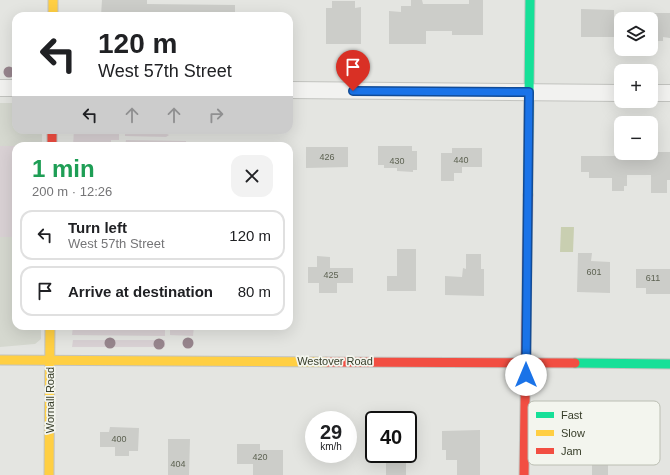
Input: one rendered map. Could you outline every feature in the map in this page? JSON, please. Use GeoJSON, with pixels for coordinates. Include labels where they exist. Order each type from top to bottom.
{"type":"FeatureCollection","features":[{"type":"Feature","properties":{"kind":"street"},"geometry":{"type":"LineString","coordinates":[[53,0],[53,12]]}},
{"type":"Feature","properties":{"kind":"street"},"geometry":{"type":"LineString","coordinates":[[524,475],[530,0]]}},
{"type":"Feature","properties":{"kind":"street"},"geometry":{"type":"LineString","coordinates":[[0,88],[12,88]]}},
{"type":"Feature","properties":{"kind":"street"},"geometry":{"type":"LineString","coordinates":[[293,90],[614,93]]}},
{"type":"Feature","properties":{"kind":"street"},"geometry":{"type":"LineString","coordinates":[[658,93],[670,93]]}},
{"type":"Feature","properties":{"kind":"street","name":"Wornall Road"},"geometry":{"type":"LineString","coordinates":[[49,475],[50,330]]}},
{"type":"Feature","properties":{"kind":"street","name":"Westover Road"},"geometry":{"type":"LineString","coordinates":[[0,360],[670,364]]}},
{"type":"Feature","properties":{"kind":"shaded area"},"geometry":{"type":"Polygon","coordinates":[[[0,103],[12,103],[12,134],[42,134],[42,142],[12,142],[12,330],[41,330],[41,339],[35,344],[0,347],[0,103]]]}},
{"type":"Feature","properties":{"kind":"shaded area"},"geometry":{"type":"Polygon","coordinates":[[[74,134],[119,134],[119,140],[111,140],[111,142],[73,142],[74,134]]]}},
{"type":"Feature","properties":{"kind":"shaded area"},"geometry":{"type":"Polygon","coordinates":[[[125,134],[169,135],[166,137],[125,136],[125,134]]]}},
{"type":"Feature","properties":{"kind":"shaded area"},"geometry":{"type":"Polygon","coordinates":[[[126,140],[186,141],[186,142],[126,142],[126,140]]]}},
{"type":"Feature","properties":{"kind":"shaded area"},"geometry":{"type":"Polygon","coordinates":[[[0,146],[12,146],[12,237],[0,237],[0,146]]]}},
{"type":"Feature","properties":{"kind":"shaded area"},"geometry":{"type":"Polygon","coordinates":[[[561,227],[574,227],[573,252],[560,252],[561,227]]]}},
{"type":"Feature","properties":{"kind":"shaded area"},"geometry":{"type":"Polygon","coordinates":[[[73,330],[165,330],[165,336],[72,335],[73,330]]]}},
{"type":"Feature","properties":{"kind":"shaded area"},"geometry":{"type":"Polygon","coordinates":[[[170,330],[194,330],[193,336],[170,335],[170,330]]]}},
{"type":"Feature","properties":{"kind":"shaded area"},"geometry":{"type":"Polygon","coordinates":[[[73,340],[165,340],[165,347],[72,347],[73,340]]]}},
{"type":"Feature","properties":{"kind":"building"},"geometry":{"type":"Polygon","coordinates":[[[102,0],[147,0],[147,4],[235,5],[235,12],[101,12],[102,0]]]}},
{"type":"Feature","properties":{"kind":"building"},"geometry":{"type":"Polygon","coordinates":[[[411,0],[422,0],[423,4],[469,4],[469,0],[483,0],[483,35],[452,35],[452,31],[426,31],[426,44],[389,44],[389,11],[401,12],[401,6],[411,6],[411,0]]]}},
{"type":"Feature","properties":{"kind":"building"},"geometry":{"type":"Polygon","coordinates":[[[332,1],[355,1],[355,8],[361,7],[361,44],[326,44],[326,8],[332,8],[332,1]]]}},
{"type":"Feature","properties":{"kind":"building"},"geometry":{"type":"Polygon","coordinates":[[[581,9],[614,10],[614,37],[581,37],[581,9]]]}},
{"type":"Feature","properties":{"kind":"building"},"geometry":{"type":"Polygon","coordinates":[[[658,13],[670,13],[670,38],[663,37],[663,41],[658,41],[658,13]]]}},
{"type":"Feature","properties":{"kind":"building"},"geometry":{"type":"Polygon","coordinates":[[[378,146],[412,146],[412,151],[417,151],[417,170],[413,170],[413,172],[397,171],[397,168],[384,168],[384,165],[378,165],[378,146]]]}},
{"type":"Feature","properties":{"kind":"building"},"geometry":{"type":"Polygon","coordinates":[[[306,147],[348,147],[348,167],[306,168],[306,147]]]}},
{"type":"Feature","properties":{"kind":"building"},"geometry":{"type":"Polygon","coordinates":[[[452,148],[482,148],[482,167],[462,167],[462,173],[454,173],[454,181],[441,181],[441,153],[452,153],[452,148]]]}},
{"type":"Feature","properties":{"kind":"building"},"geometry":{"type":"Polygon","coordinates":[[[658,152],[670,152],[670,180],[667,180],[667,193],[651,193],[651,175],[627,175],[627,186],[624,186],[624,191],[612,191],[612,178],[589,178],[589,172],[581,172],[581,156],[614,156],[614,160],[658,160],[658,152]]]}},
{"type":"Feature","properties":{"kind":"building"},"geometry":{"type":"Polygon","coordinates":[[[397,249],[416,249],[416,291],[387,291],[387,276],[397,276],[397,249]]]}},
{"type":"Feature","properties":{"kind":"building"},"geometry":{"type":"Polygon","coordinates":[[[578,253],[592,253],[591,261],[610,262],[610,293],[577,292],[578,253]]]}},
{"type":"Feature","properties":{"kind":"building"},"geometry":{"type":"Polygon","coordinates":[[[466,254],[481,254],[481,269],[484,269],[484,296],[445,295],[445,276],[462,277],[463,268],[466,269],[466,254]]]}},
{"type":"Feature","properties":{"kind":"building"},"geometry":{"type":"Polygon","coordinates":[[[317,256],[330,257],[330,268],[353,268],[353,283],[337,283],[337,293],[319,293],[319,283],[308,283],[308,267],[317,267],[317,256]]]}},
{"type":"Feature","properties":{"kind":"building"},"geometry":{"type":"Polygon","coordinates":[[[636,269],[670,269],[670,294],[646,294],[646,288],[636,288],[636,269]]]}},
{"type":"Feature","properties":{"kind":"building"},"geometry":{"type":"Polygon","coordinates":[[[110,427],[139,428],[138,451],[129,451],[129,456],[115,456],[115,447],[100,447],[100,432],[109,432],[110,427]]]}},
{"type":"Feature","properties":{"kind":"building"},"geometry":{"type":"Polygon","coordinates":[[[480,430],[480,475],[457,475],[457,460],[446,460],[446,450],[442,450],[442,431],[480,430]]]}},
{"type":"Feature","properties":{"kind":"building"},"geometry":{"type":"Polygon","coordinates":[[[168,439],[190,439],[189,475],[168,475],[168,439]]]}},
{"type":"Feature","properties":{"kind":"building"},"geometry":{"type":"Polygon","coordinates":[[[237,444],[260,444],[260,450],[283,450],[283,475],[253,475],[253,464],[237,464],[237,444]]]}},
{"type":"Feature","properties":{"kind":"building"},"geometry":{"type":"Polygon","coordinates":[[[386,463],[406,463],[406,475],[386,475],[386,463]]]}},
{"type":"Feature","properties":{"kind":"building"},"geometry":{"type":"Polygon","coordinates":[[[592,465],[608,465],[608,475],[592,475],[592,465]]]}},
{"type":"Feature","properties":{"kind":"traffic: fast"},"geometry":{"type":"LineString","coordinates":[[528,195],[530,0]]}},
{"type":"Feature","properties":{"kind":"traffic: fast"},"geometry":{"type":"LineString","coordinates":[[575,363],[670,364]]}},
{"type":"Feature","properties":{"kind":"traffic: slow"},"geometry":{"type":"LineString","coordinates":[[53,0],[53,12]]}},
{"type":"Feature","properties":{"kind":"traffic: slow"},"geometry":{"type":"LineString","coordinates":[[49,475],[50,330]]}},
{"type":"Feature","properties":{"kind":"traffic: slow"},"geometry":{"type":"LineString","coordinates":[[0,360],[326,362]]}},
{"type":"Feature","properties":{"kind":"traffic: jam"},"geometry":{"type":"LineString","coordinates":[[52,134],[52,142]]}},
{"type":"Feature","properties":{"kind":"traffic: jam"},"geometry":{"type":"LineString","coordinates":[[524,475],[528,195]]}},
{"type":"Feature","properties":{"kind":"traffic: jam"},"geometry":{"type":"LineString","coordinates":[[326,362],[575,363]]}},
{"type":"Feature","properties":{"kind":"route"},"geometry":{"type":"LineString","coordinates":[[353,91],[529,92],[526,375]]}}]}
